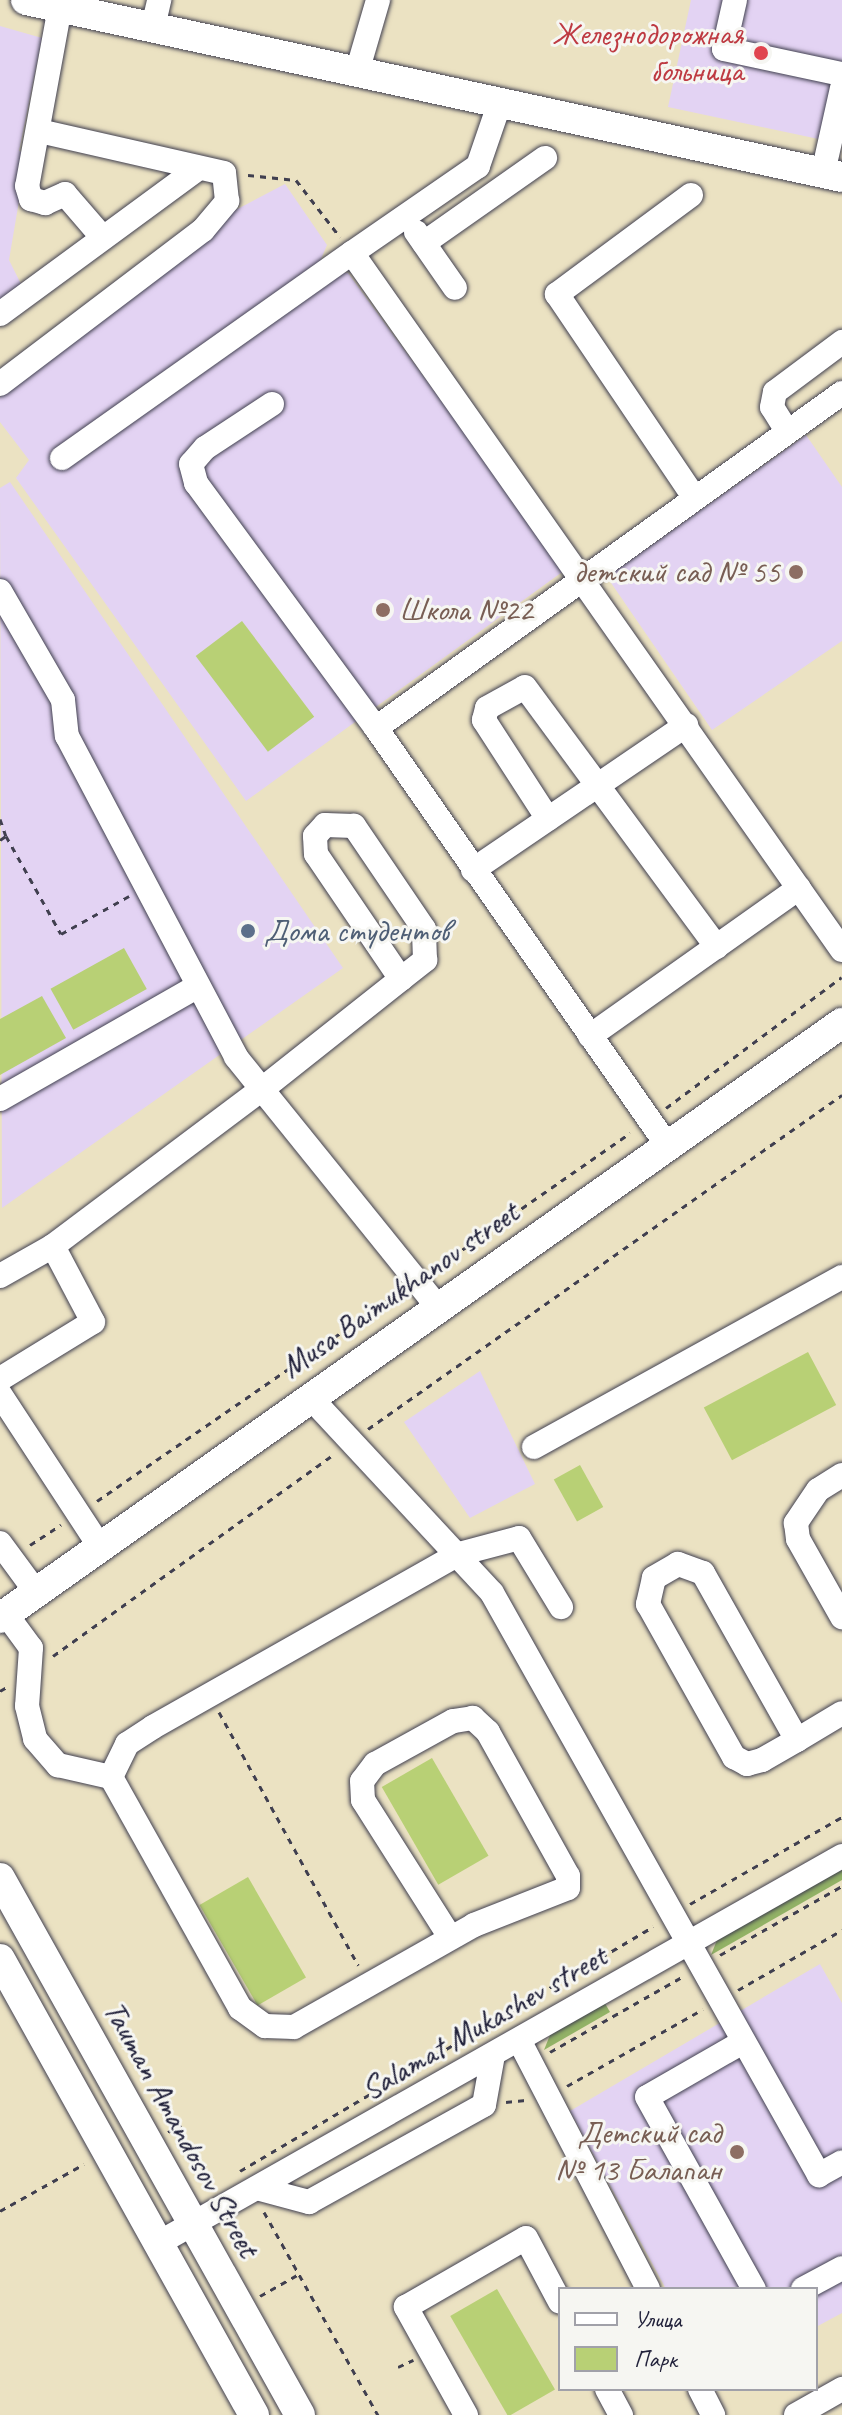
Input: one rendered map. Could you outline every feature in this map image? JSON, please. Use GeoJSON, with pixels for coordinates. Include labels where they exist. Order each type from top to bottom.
{"type":"FeatureCollection","features":[{"type":"Feature","properties":{"kind":"main road"},"geometry":{"type":"LineString","coordinates":[[26,0],[60,7],[156,13],[357,72],[832,175]]}},
{"type":"Feature","properties":{"kind":"main road","name":"Musa Baimukhanov street"},"geometry":{"type":"LineString","coordinates":[[3,1616],[842,1023]]}},
{"type":"Feature","properties":{"kind":"main road","name":"Tauman Amandosov Street"},"geometry":{"type":"LineString","coordinates":[[0,1878],[300,2415]]}},
{"type":"Feature","properties":{"kind":"main road"},"geometry":{"type":"LineString","coordinates":[[0,1959],[254,2415]]}},
{"type":"Feature","properties":{"kind":"street"},"geometry":{"type":"LineString","coordinates":[[357,72],[378,0]]}},
{"type":"Feature","properties":{"kind":"street"},"geometry":{"type":"LineString","coordinates":[[735,0],[724,49],[842,74]]}},
{"type":"Feature","properties":{"kind":"street"},"geometry":{"type":"LineString","coordinates":[[60,7],[27,186],[31,199],[45,203],[65,194],[103,238]]}},
{"type":"Feature","properties":{"kind":"street"},"geometry":{"type":"LineString","coordinates":[[832,175],[842,88]]}},
{"type":"Feature","properties":{"kind":"street"},"geometry":{"type":"LineString","coordinates":[[62,458],[478,166],[499,105]]}},
{"type":"Feature","properties":{"kind":"street"},"geometry":{"type":"LineString","coordinates":[[0,384],[203,230],[227,201],[224,173],[39,131]]}},
{"type":"Feature","properties":{"kind":"street"},"geometry":{"type":"LineString","coordinates":[[424,243],[545,158]]}},
{"type":"Feature","properties":{"kind":"street"},"geometry":{"type":"LineString","coordinates":[[0,314],[199,168]]}},
{"type":"Feature","properties":{"kind":"street"},"geometry":{"type":"LineString","coordinates":[[691,195],[557,294],[693,496]]}},
{"type":"Feature","properties":{"kind":"street"},"geometry":{"type":"LineString","coordinates":[[405,217],[455,288]]}},
{"type":"Feature","properties":{"kind":"street"},"geometry":{"type":"LineString","coordinates":[[352,253],[581,574],[842,950]]}},
{"type":"Feature","properties":{"kind":"street"},"geometry":{"type":"LineString","coordinates":[[787,431],[772,407],[775,392],[842,342]]}},
{"type":"Feature","properties":{"kind":"street"},"geometry":{"type":"LineString","coordinates":[[376,728],[581,574],[842,393]]}},
{"type":"Feature","properties":{"kind":"street"},"geometry":{"type":"LineString","coordinates":[[272,404],[205,448],[191,464],[196,483],[376,728],[667,1145]]}},
{"type":"Feature","properties":{"kind":"street"},"geometry":{"type":"LineString","coordinates":[[0,591],[63,700],[67,736],[196,987],[261,1090],[438,1307]]}},
{"type":"Feature","properties":{"kind":"street"},"geometry":{"type":"LineString","coordinates":[[548,819],[484,720],[487,708],[519,688],[531,690],[717,947]]}},
{"type":"Feature","properties":{"kind":"street"},"geometry":{"type":"LineString","coordinates":[[473,870],[686,725]]}},
{"type":"Feature","properties":{"kind":"street"},"geometry":{"type":"LineString","coordinates":[[0,1276],[53,1246],[261,1090],[425,960],[424,929],[354,826],[325,825],[315,836],[316,854],[401,979]]}},
{"type":"Feature","properties":{"kind":"street"},"geometry":{"type":"LineString","coordinates":[[590,1036],[799,888]]}},
{"type":"Feature","properties":{"kind":"street"},"geometry":{"type":"LineString","coordinates":[[0,1099],[196,987]]}},
{"type":"Feature","properties":{"kind":"street"},"geometry":{"type":"LineString","coordinates":[[0,1379],[93,1322],[53,1246]]}},
{"type":"Feature","properties":{"kind":"street"},"geometry":{"type":"LineString","coordinates":[[534,1447],[842,1277]]}},
{"type":"Feature","properties":{"kind":"street"},"geometry":{"type":"LineString","coordinates":[[0,1394],[100,1547]]}},
{"type":"Feature","properties":{"kind":"street"},"geometry":{"type":"LineString","coordinates":[[310,1397],[492,1593],[676,1912],[741,2043],[819,2175],[842,2162]]}},
{"type":"Feature","properties":{"kind":"street"},"geometry":{"type":"LineString","coordinates":[[842,1475],[818,1490],[796,1523],[833,1580],[842,1617]]}},
{"type":"Feature","properties":{"kind":"street"},"geometry":{"type":"LineString","coordinates":[[111,1777],[127,1744],[459,1554],[519,1538],[561,1607]]}},
{"type":"Feature","properties":{"kind":"street"},"geometry":{"type":"LineString","coordinates":[[0,1543],[36,1592]]}},
{"type":"Feature","properties":{"kind":"street"},"geometry":{"type":"LineString","coordinates":[[797,1740],[703,1573],[678,1564],[654,1578],[648,1604],[734,1757],[747,1764],[762,1760],[797,1740],[842,1713]]}},
{"type":"Feature","properties":{"kind":"street"},"geometry":{"type":"LineString","coordinates":[[3,1616],[31,1648],[29,1673],[35,1739],[58,1765],[111,1777],[240,2008],[265,2026],[294,2027],[450,1937],[568,1888],[568,1876],[503,1758],[473,1718],[427,1735],[375,1764],[362,1781],[363,1800],[450,1937]]}},
{"type":"Feature","properties":{"kind":"street","name":"Salamat Mukashev street"},"geometry":{"type":"LineString","coordinates":[[157,2244],[257,2191],[842,1856]]}},
{"type":"Feature","properties":{"kind":"street"},"geometry":{"type":"LineString","coordinates":[[519,2040],[647,2287]]}},
{"type":"Feature","properties":{"kind":"street"},"geometry":{"type":"LineString","coordinates":[[741,2043],[647,2097],[753,2287]]}},
{"type":"Feature","properties":{"kind":"street"},"geometry":{"type":"LineString","coordinates":[[257,2191],[309,2202],[484,2105],[493,2055]]}},
{"type":"Feature","properties":{"kind":"street"},"geometry":{"type":"LineString","coordinates":[[466,2415],[406,2307],[526,2238],[558,2298]]}},
{"type":"Feature","properties":{"kind":"street"},"geometry":{"type":"LineString","coordinates":[[807,2287],[842,2268]]}},
{"type":"Feature","properties":{"kind":"street"},"geometry":{"type":"LineString","coordinates":[[796,2415],[842,2389]]}},
{"type":"Feature","properties":{"kind":"street"},"geometry":{"type":"LineString","coordinates":[[608,2391],[621,2415]]}},
{"type":"Feature","properties":{"kind":"street"},"geometry":{"type":"LineString","coordinates":[[701,2391],[713,2415]]}},
{"type":"Feature","properties":{"kind":"path"},"geometry":{"type":"LineString","coordinates":[[224,173],[296,180],[352,253]]}},
{"type":"Feature","properties":{"kind":"path"},"geometry":{"type":"LineString","coordinates":[[0,819],[6,836],[61,934],[144,887]]}},
{"type":"Feature","properties":{"kind":"path"},"geometry":{"type":"LineString","coordinates":[[0,840],[6,836]]}},
{"type":"Feature","properties":{"kind":"path"},"geometry":{"type":"LineString","coordinates":[[0,1691],[842,1095]]}},
{"type":"Feature","properties":{"kind":"path"},"geometry":{"type":"LineString","coordinates":[[209,1695],[369,1984]]}},
{"type":"Feature","properties":{"kind":"path"},"geometry":{"type":"LineString","coordinates":[[378,2415],[299,2274],[257,2191],[238,2167],[842,1817]]}},
{"type":"Feature","properties":{"kind":"path"},"geometry":{"type":"LineString","coordinates":[[484,2105],[549,2097],[842,1930]]}},
{"type":"Feature","properties":{"kind":"path"},"geometry":{"type":"LineString","coordinates":[[174,2128],[181,2125]]}},
{"type":"Feature","properties":{"kind":"path"},"geometry":{"type":"LineString","coordinates":[[0,2211],[107,2152]]}},
{"type":"Feature","properties":{"kind":"path"},"geometry":{"type":"LineString","coordinates":[[259,2297],[299,2274]]}},
{"type":"Feature","properties":{"kind":"shaded area","name":"Железнодорожная больница"},"geometry":{"type":"Polygon","coordinates":[[[691,0],[842,0],[842,144],[668,107],[691,0]]]}},
{"type":"Feature","properties":{"kind":"shaded area"},"geometry":{"type":"Polygon","coordinates":[[[0,26],[42,38],[19,151],[27,154],[9,260],[22,286],[0,301],[0,26]]]}},
{"type":"Feature","properties":{"kind":"shaded area"},"geometry":{"type":"Polygon","coordinates":[[[285,184],[327,245],[321,259],[330,272],[348,273],[565,570],[246,801],[16,478],[29,460],[0,422],[0,397],[230,213],[285,184]]]}},
{"type":"Feature","properties":{"kind":"shaded area"},"geometry":{"type":"Polygon","coordinates":[[[806,435],[842,487],[842,641],[712,730],[607,577],[806,435]]]}},
{"type":"Feature","properties":{"kind":"shaded area"},"geometry":{"type":"Polygon","coordinates":[[[10,482],[343,968],[2,1208],[0,488],[10,482]]]}},
{"type":"Feature","properties":{"kind":"shaded area"},"geometry":{"type":"Polygon","coordinates":[[[480,1371],[535,1484],[470,1518],[404,1422],[480,1371]]]}},
{"type":"Feature","properties":{"kind":"shaded area"},"geometry":{"type":"Polygon","coordinates":[[[820,1964],[842,2003],[842,2313],[818,2326],[818,2287],[665,2287],[570,2111],[820,1964]]]}},
{"type":"Feature","properties":{"kind":"green space"},"geometry":{"type":"Polygon","coordinates":[[[242,621],[314,717],[268,752],[196,656],[242,621]]]}},
{"type":"Feature","properties":{"kind":"green space"},"geometry":{"type":"Polygon","coordinates":[[[124,948],[147,989],[73,1030],[51,989],[124,948]]]}},
{"type":"Feature","properties":{"kind":"green space"},"geometry":{"type":"Polygon","coordinates":[[[42,996],[66,1038],[0,1075],[0,1019],[42,996]]]}},
{"type":"Feature","properties":{"kind":"green space"},"geometry":{"type":"Polygon","coordinates":[[[808,1352],[836,1405],[732,1460],[704,1407],[808,1352]]]}},
{"type":"Feature","properties":{"kind":"green space"},"geometry":{"type":"Polygon","coordinates":[[[580,1465],[603,1507],[577,1522],[554,1480],[580,1465]]]}},
{"type":"Feature","properties":{"kind":"green space"},"geometry":{"type":"Polygon","coordinates":[[[432,1758],[488,1856],[438,1885],[382,1787],[432,1758]]]}},
{"type":"Feature","properties":{"kind":"green space"},"geometry":{"type":"Polygon","coordinates":[[[842,1864],[842,1880],[711,1955],[717,1940],[842,1864]]]}},
{"type":"Feature","properties":{"kind":"green space"},"geometry":{"type":"Polygon","coordinates":[[[248,1877],[306,1977],[258,2005],[200,1905],[248,1877]]]}},
{"type":"Feature","properties":{"kind":"green space"},"geometry":{"type":"Polygon","coordinates":[[[603,2000],[610,2012],[544,2050],[550,2035],[603,2000]]]}},
{"type":"Feature","properties":{"kind":"green space"},"geometry":{"type":"Polygon","coordinates":[[[497,2289],[555,2389],[507,2415],[450,2316],[497,2289]]]}},
{"type":"Feature","properties":{"kind":"place","name":"Железнодорожная больница"},"geometry":{"type":"Point","coordinates":[761,53]}},
{"type":"Feature","properties":{"kind":"place","name":"детский сад № 55"},"geometry":{"type":"Point","coordinates":[796,572]}},
{"type":"Feature","properties":{"kind":"place","name":"Школа №22"},"geometry":{"type":"Point","coordinates":[383,610]}},
{"type":"Feature","properties":{"kind":"place","name":"Дома студентов"},"geometry":{"type":"Point","coordinates":[248,931]}},
{"type":"Feature","properties":{"kind":"place","name":"Детский сад № 13 Балапан"},"geometry":{"type":"Point","coordinates":[737,2152]}}]}
